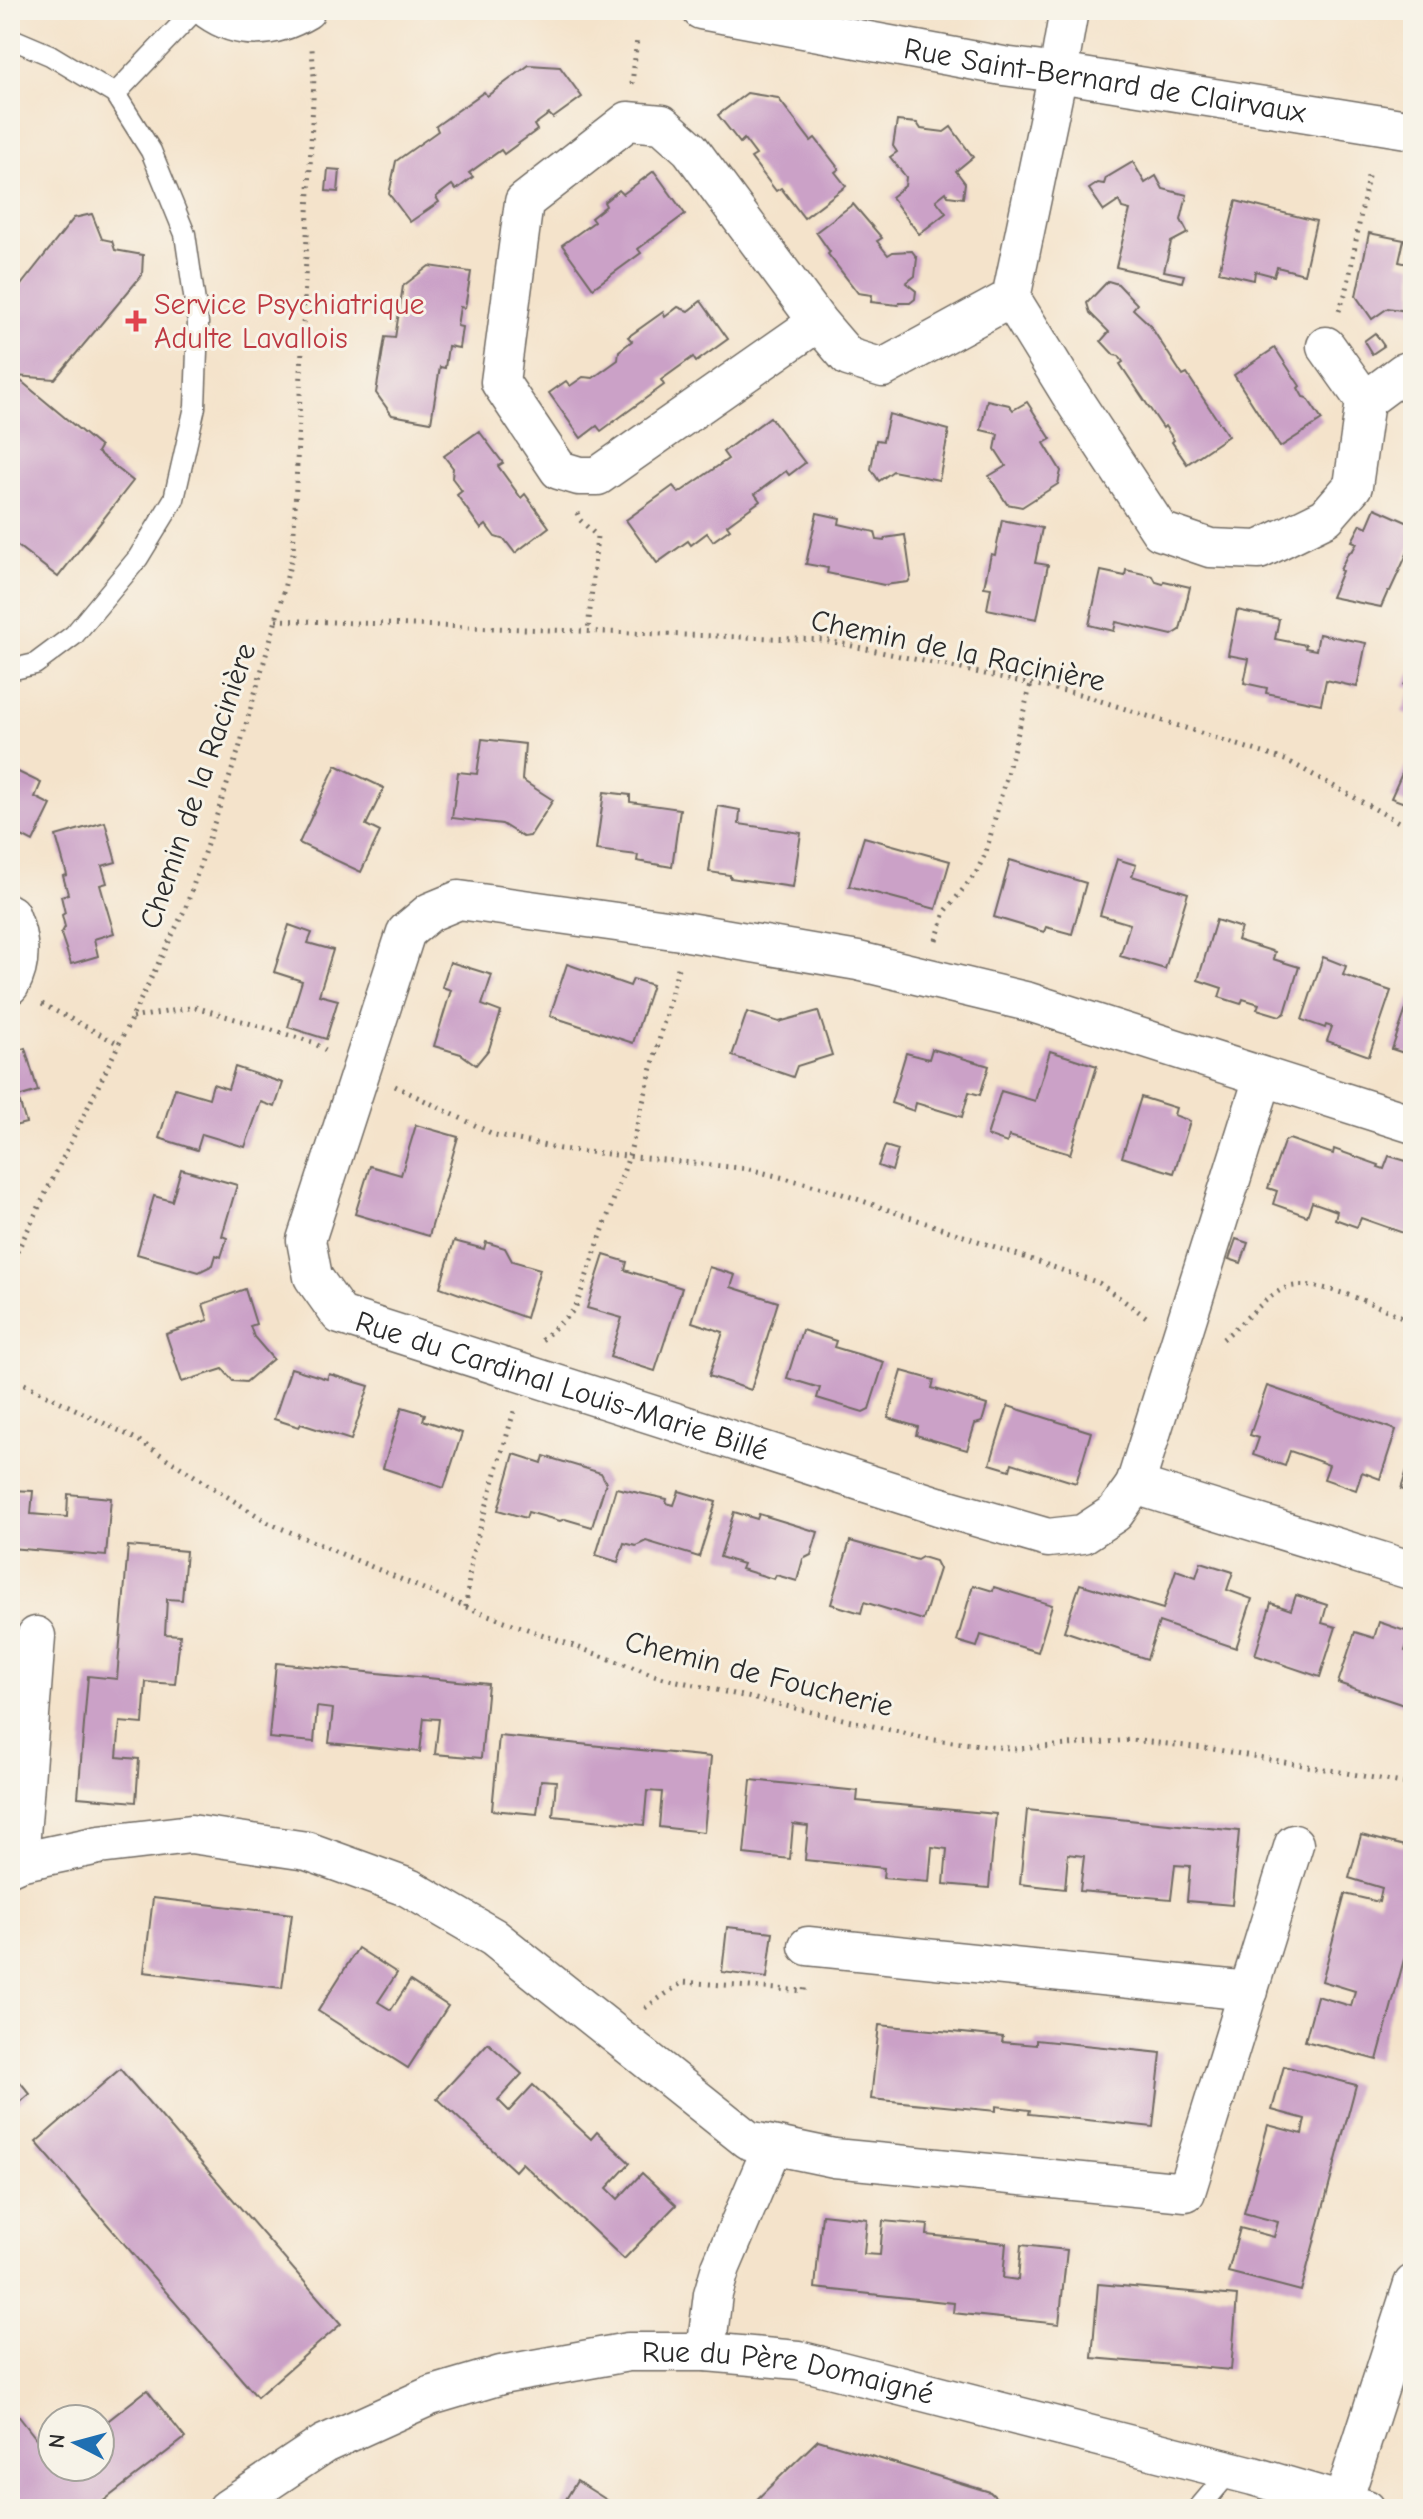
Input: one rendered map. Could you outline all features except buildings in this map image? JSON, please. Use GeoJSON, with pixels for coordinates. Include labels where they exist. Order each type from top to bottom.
{"type":"FeatureCollection","features":[{"type":"Feature","properties":{"kind":"street"},"geometry":{"type":"LineString","coordinates":[[209,10],[220,18],[243,25],[266,26],[289,20],[309,24]]}},
{"type":"Feature","properties":{"kind":"street","name":"Rue Saint-Bernard de Clairvaux"},"geometry":{"type":"LineString","coordinates":[[701,10],[1003,66],[1413,130]]}},
{"type":"Feature","properties":{"kind":"street"},"geometry":{"type":"LineString","coordinates":[[1069,10],[1011,298],[1160,531],[1210,548],[1259,550],[1326,517],[1353,486],[1365,401],[1326,346]]}},
{"type":"Feature","properties":{"kind":"street"},"geometry":{"type":"LineString","coordinates":[[818,322],[598,476],[579,476],[559,470],[500,382],[524,202],[628,121],[662,124],[690,149],[818,322],[848,357],[883,368],[1011,298]]}},
{"type":"Feature","properties":{"kind":"street"},"geometry":{"type":"LineString","coordinates":[[1365,401],[1404,372],[1413,370]]}},
{"type":"Feature","properties":{"kind":"street","name":"Rue du Cardinal Louis-Marie Billé"},"geometry":{"type":"LineString","coordinates":[[1263,1078],[1135,1485],[1115,1513],[1083,1534],[1048,1538],[340,1315],[313,1277],[306,1240],[406,932],[430,912],[459,900],[688,932],[858,961],[1029,1002],[1413,1124]]}},
{"type":"Feature","properties":{"kind":"street"},"geometry":{"type":"LineString","coordinates":[[10,914],[18,936],[24,993]]}},
{"type":"Feature","properties":{"kind":"street"},"geometry":{"type":"LineString","coordinates":[[1135,1485],[1413,1571]]}},
{"type":"Feature","properties":{"kind":"street"},"geometry":{"type":"LineString","coordinates":[[36,1636],[15,1864],[99,1845],[191,1834],[307,1851],[409,1888],[493,1937],[748,2140],[834,2158],[1186,2192],[1294,1844]]}},
{"type":"Feature","properties":{"kind":"street"},"geometry":{"type":"LineString","coordinates":[[808,1946],[1249,1991]]}},
{"type":"Feature","properties":{"kind":"street"},"geometry":{"type":"LineString","coordinates":[[706,2352],[713,2294],[721,2267],[772,2147]]}},
{"type":"Feature","properties":{"kind":"street"},"geometry":{"type":"LineString","coordinates":[[1350,2506],[1413,2284]]}},
{"type":"Feature","properties":{"kind":"street","name":"Rue du Père Domaigné"},"geometry":{"type":"LineString","coordinates":[[227,2509],[324,2444],[430,2396],[501,2375],[628,2352],[706,2352],[798,2360],[1230,2471],[1350,2506]]}},
{"type":"Feature","properties":{"kind":"lane"},"geometry":{"type":"LineString","coordinates":[[115,94],[195,10]]}},
{"type":"Feature","properties":{"kind":"lane"},"geometry":{"type":"LineString","coordinates":[[10,38],[50,55],[115,94],[151,151],[185,234],[198,323],[195,407],[174,499],[138,558],[74,635],[35,664],[10,670]]}},
{"type":"Feature","properties":{"kind":"lane"},"geometry":{"type":"LineString","coordinates":[[1198,2509],[1230,2471]]}},
{"type":"Feature","properties":{"kind":"path","name":"Chemin de la Racinière"},"geometry":{"type":"LineString","coordinates":[[10,1266],[186,907],[239,749],[293,553],[314,77],[309,24]]}},
{"type":"Feature","properties":{"kind":"path"},"geometry":{"type":"LineString","coordinates":[[635,55],[637,39]]}},
{"type":"Feature","properties":{"kind":"path"},"geometry":{"type":"LineString","coordinates":[[1326,346],[1347,289],[1369,171]]}},
{"type":"Feature","properties":{"kind":"path"},"geometry":{"type":"LineString","coordinates":[[559,470],[580,520],[597,536],[588,631]]}},
{"type":"Feature","properties":{"kind":"path","name":"Chemin de la Racinière"},"geometry":{"type":"LineString","coordinates":[[276,620],[824,640],[1079,694],[1288,761],[1413,830]]}},
{"type":"Feature","properties":{"kind":"path"},"geometry":{"type":"LineString","coordinates":[[934,948],[945,912],[976,873],[986,852],[1031,684]]}},
{"type":"Feature","properties":{"kind":"path"},"geometry":{"type":"LineString","coordinates":[[466,1607],[471,1559],[524,1375],[535,1347],[575,1309],[629,1156],[688,932]]}},
{"type":"Feature","properties":{"kind":"path"},"geometry":{"type":"LineString","coordinates":[[24,993],[119,1044]]}},
{"type":"Feature","properties":{"kind":"path"},"geometry":{"type":"LineString","coordinates":[[132,1018],[195,1007],[312,1042],[361,1071],[495,1135],[560,1149],[749,1169],[831,1190],[1099,1283],[1150,1320]]}},
{"type":"Feature","properties":{"kind":"path"},"geometry":{"type":"LineString","coordinates":[[1219,1343],[1283,1288],[1308,1284],[1371,1302],[1413,1322]]}},
{"type":"Feature","properties":{"kind":"path","name":"Chemin de Foucherie"},"geometry":{"type":"LineString","coordinates":[[10,1377],[136,1439],[269,1523],[466,1607],[660,1677],[934,1740],[1017,1749],[1131,1740],[1213,1749],[1413,1785]]}},
{"type":"Feature","properties":{"kind":"path"},"geometry":{"type":"LineString","coordinates":[[612,2032],[683,1982],[804,1991],[808,1946]]}},
{"type":"Feature","properties":{"kind":"place","name":"Service Psychiatrique Adulte Lavallois"},"geometry":{"type":"Point","coordinates":[136,321]}}]}
